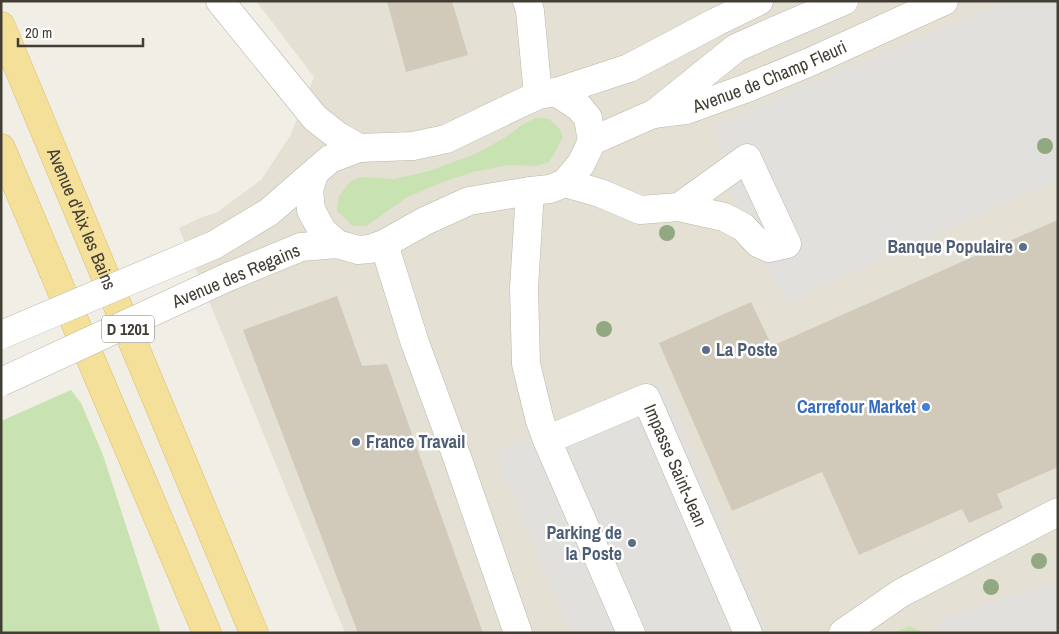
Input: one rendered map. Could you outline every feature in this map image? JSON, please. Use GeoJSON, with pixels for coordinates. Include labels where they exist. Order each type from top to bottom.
{"type":"FeatureCollection","features":[{"type":"Feature","properties":{"kind":"main road","name":"Avenue d'Aix les Bains"},"geometry":{"type":"LineString","coordinates":[[1,26],[254,633]]}},
{"type":"Feature","properties":{"kind":"main road","name":"D 1201"},"geometry":{"type":"LineString","coordinates":[[1,148],[207,633]]}},
{"type":"Feature","properties":{"kind":"street"},"geometry":{"type":"LineString","coordinates":[[220,1],[315,118],[338,136],[359,148]]}},
{"type":"Feature","properties":{"kind":"street"},"geometry":{"type":"LineString","coordinates":[[527,1],[547,94]]}},
{"type":"Feature","properties":{"kind":"street"},"geometry":{"type":"LineString","coordinates":[[629,68],[759,1]]}},
{"type":"Feature","properties":{"kind":"street"},"geometry":{"type":"LineString","coordinates":[[653,114],[736,48],[844,1]]}},
{"type":"Feature","properties":{"kind":"street","name":"Avenue de Champ Fleuri"},"geometry":{"type":"LineString","coordinates":[[592,141],[653,114],[686,110],[747,88],[810,62],[944,1]]}},
{"type":"Feature","properties":{"kind":"street"},"geometry":{"type":"LineString","coordinates":[[1,335],[214,245],[269,212],[330,159],[359,148],[413,146],[446,139],[547,94],[629,68],[736,48]]}},
{"type":"Feature","properties":{"kind":"street"},"geometry":{"type":"LineString","coordinates":[[314,174],[309,190],[311,210],[323,232],[337,244],[358,250],[370,249],[384,244],[425,221],[469,201],[550,189],[565,183],[581,164],[592,141],[588,118],[579,107],[547,94]]}},
{"type":"Feature","properties":{"kind":"street"},"geometry":{"type":"LineString","coordinates":[[565,183],[600,193],[640,210],[679,207],[724,217],[743,227],[758,243],[769,248],[787,244],[746,158],[679,207]]}},
{"type":"Feature","properties":{"kind":"street"},"geometry":{"type":"LineString","coordinates":[[530,191],[524,288],[526,364],[540,421],[631,633]]}},
{"type":"Feature","properties":{"kind":"street","name":"Avenue des Regains"},"geometry":{"type":"LineString","coordinates":[[1,382],[228,277],[301,247],[337,244]]}},
{"type":"Feature","properties":{"kind":"street"},"geometry":{"type":"LineString","coordinates":[[384,244],[415,343],[518,633]]}},
{"type":"Feature","properties":{"kind":"street","name":"Impasse Saint-Jean"},"geometry":{"type":"LineString","coordinates":[[548,440],[646,398],[748,633]]}},
{"type":"Feature","properties":{"kind":"street"},"geometry":{"type":"LineString","coordinates":[[843,633],[901,593],[1058,512]]}},
{"type":"Feature","properties":{"kind":"shaded area"},"geometry":{"type":"Polygon","coordinates":[[[256,1],[1058,1],[1058,633],[345,633],[179,228],[202,217],[216,213],[261,180],[290,136],[314,77],[256,1]]]}},
{"type":"Feature","properties":{"kind":"shaded area"},"geometry":{"type":"Polygon","coordinates":[[[1004,1],[1058,1],[1058,180],[786,303],[773,276],[742,238],[715,125],[1004,1]]]}},
{"type":"Feature","properties":{"kind":"shaded area","name":"Parking de la Poste"},"geometry":{"type":"Polygon","coordinates":[[[662,381],[769,633],[570,633],[494,453],[662,381]]]}},
{"type":"Feature","properties":{"kind":"shaded area"},"geometry":{"type":"Polygon","coordinates":[[[1058,582],[1058,633],[936,633],[935,628],[947,616],[1058,582]]]}},
{"type":"Feature","properties":{"kind":"green space"},"geometry":{"type":"Polygon","coordinates":[[[536,118],[549,119],[559,128],[563,137],[549,162],[536,166],[508,165],[473,172],[437,184],[406,198],[366,226],[353,226],[337,211],[339,196],[349,183],[360,177],[394,179],[429,171],[475,154],[536,118]]]}},
{"type":"Feature","properties":{"kind":"green space"},"geometry":{"type":"Polygon","coordinates":[[[71,390],[81,403],[103,455],[161,633],[1,633],[1,421],[71,390]]]}},
{"type":"Feature","properties":{"kind":"green space"},"geometry":{"type":"Polygon","coordinates":[[[909,626],[925,633],[894,633],[909,626]]]}},
{"type":"Feature","properties":{"kind":"building"},"geometry":{"type":"Polygon","coordinates":[[[387,1],[452,1],[468,55],[406,72],[387,1]]]}},
{"type":"Feature","properties":{"kind":"building","name":"Carrefour Market"},"geometry":{"type":"Polygon","coordinates":[[[1058,220],[1058,467],[997,494],[1003,508],[969,523],[962,509],[859,555],[822,472],[732,511],[659,343],[751,302],[772,346],[1058,220]]]}},
{"type":"Feature","properties":{"kind":"building"},"geometry":{"type":"Polygon","coordinates":[[[337,296],[362,366],[387,364],[483,633],[358,633],[243,330],[337,296]]]}},
{"type":"Feature","properties":{"kind":"place","name":"Banque Populaire"},"geometry":{"type":"Point","coordinates":[1023,247]}},
{"type":"Feature","properties":{"kind":"place","name":"La Poste"},"geometry":{"type":"Point","coordinates":[706,350]}},
{"type":"Feature","properties":{"kind":"place","name":"Carrefour Market"},"geometry":{"type":"Point","coordinates":[926,407]}},
{"type":"Feature","properties":{"kind":"place","name":"France Travail"},"geometry":{"type":"Point","coordinates":[356,442]}},
{"type":"Feature","properties":{"kind":"place","name":"Parking de la Poste"},"geometry":{"type":"Point","coordinates":[632,543]}}]}
